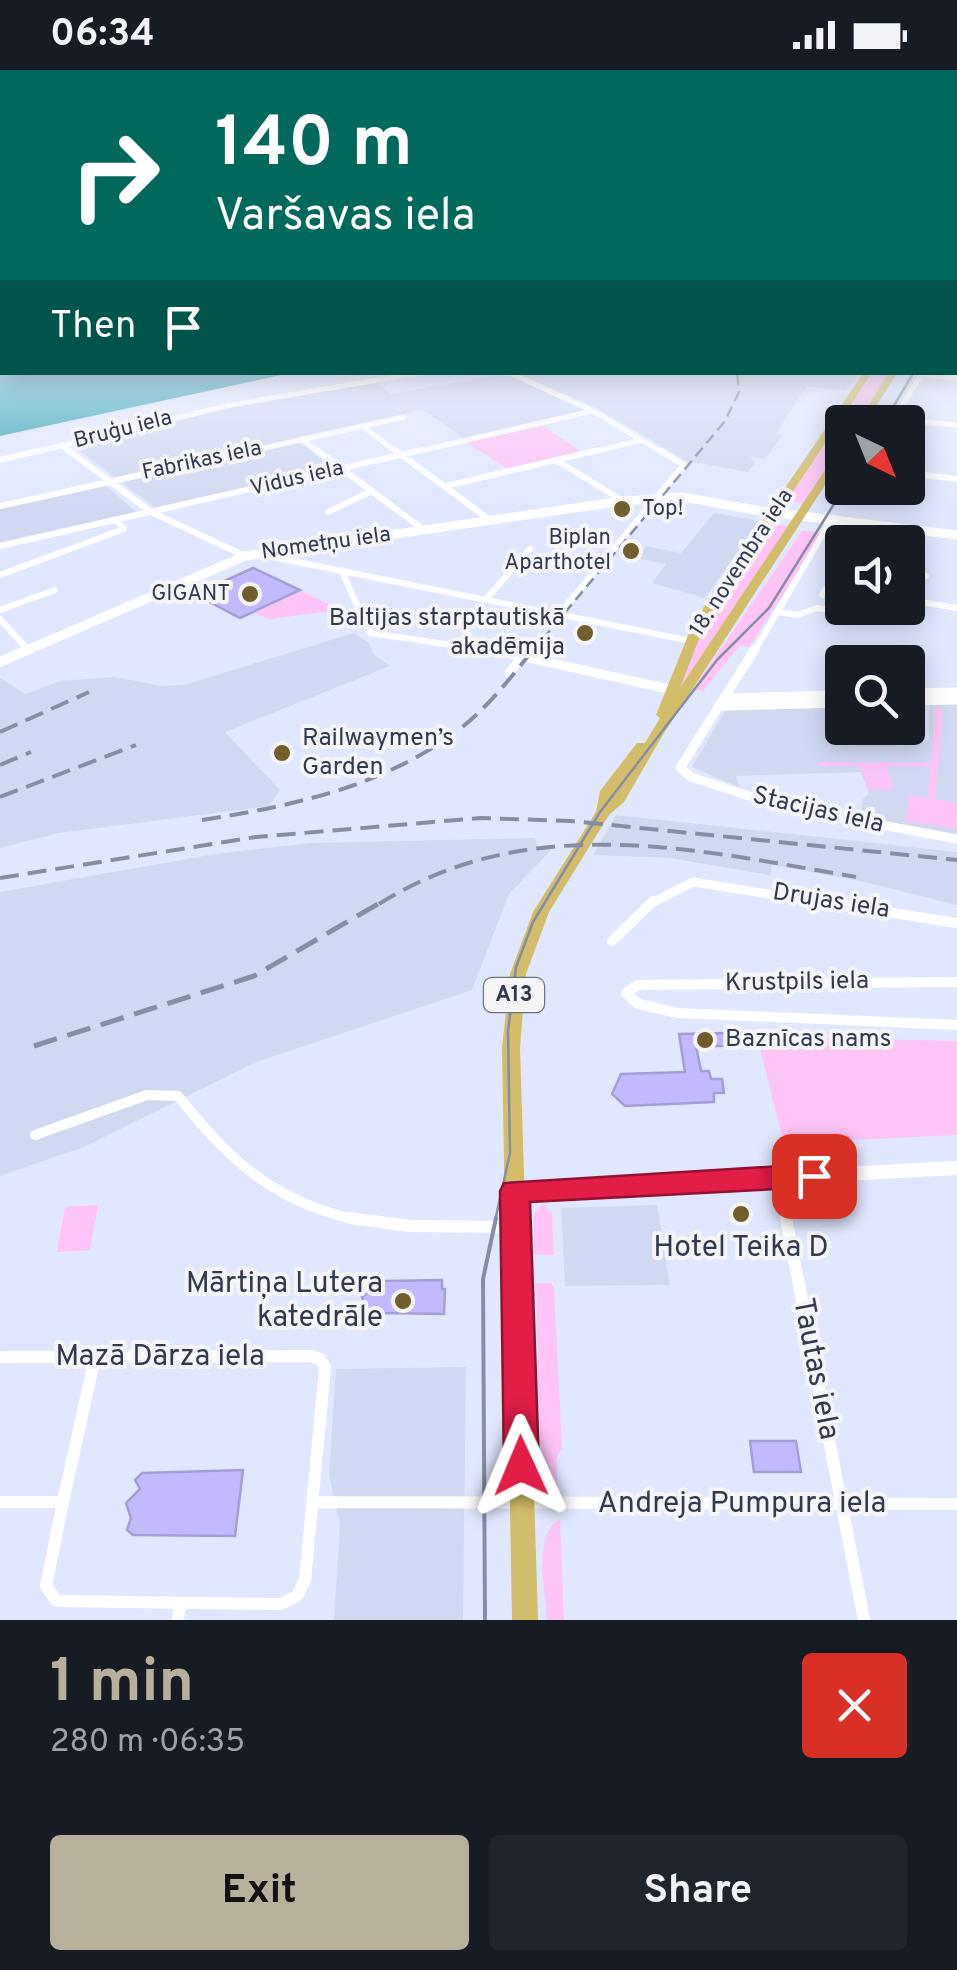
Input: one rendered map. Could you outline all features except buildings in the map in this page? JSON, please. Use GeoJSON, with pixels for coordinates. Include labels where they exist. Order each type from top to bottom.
{"type":"FeatureCollection","features":[{"type":"Feature","properties":{"kind":"main road","name":"18. novembra iela"},"geometry":{"type":"LineString","coordinates":[[525,1620],[511,1048],[518,974],[541,912],[603,812],[608,791],[660,721],[690,641],[866,375]]}},
{"type":"Feature","properties":{"kind":"main road"},"geometry":{"type":"LineString","coordinates":[[873,405],[892,375]]}},
{"type":"Feature","properties":{"kind":"main road","name":"18. novembra iela"},"geometry":{"type":"LineString","coordinates":[[603,812],[617,802],[657,733],[825,478]]}},
{"type":"Feature","properties":{"kind":"street","name":"Bruģu iela"},"geometry":{"type":"LineString","coordinates":[[0,460],[231,405],[407,375]]}},
{"type":"Feature","properties":{"kind":"street"},"geometry":{"type":"LineString","coordinates":[[515,375],[593,411],[684,464],[559,614]]}},
{"type":"Feature","properties":{"kind":"street"},"geometry":{"type":"LineString","coordinates":[[903,405],[921,375],[957,378]]}},
{"type":"Feature","properties":{"kind":"street"},"geometry":{"type":"LineString","coordinates":[[925,422],[955,425],[955,410]]}},
{"type":"Feature","properties":{"kind":"street","name":"Vidus iela"},"geometry":{"type":"LineString","coordinates":[[0,546],[593,411]]}},
{"type":"Feature","properties":{"kind":"street","name":"Fabrikas iela"},"geometry":{"type":"LineString","coordinates":[[0,506],[404,418]]}},
{"type":"Feature","properties":{"kind":"street"},"geometry":{"type":"LineString","coordinates":[[362,426],[490,520]]}},
{"type":"Feature","properties":{"kind":"street"},"geometry":{"type":"LineString","coordinates":[[302,440],[424,530]]}},
{"type":"Feature","properties":{"kind":"street"},"geometry":{"type":"LineString","coordinates":[[446,486],[642,440]]}},
{"type":"Feature","properties":{"kind":"street"},"geometry":{"type":"LineString","coordinates":[[61,445],[151,512],[250,555],[690,641]]}},
{"type":"Feature","properties":{"kind":"street"},"geometry":{"type":"LineString","coordinates":[[556,460],[623,500]]}},
{"type":"Feature","properties":{"kind":"street"},"geometry":{"type":"LineString","coordinates":[[925,475],[957,478]]}},
{"type":"Feature","properties":{"kind":"street"},"geometry":{"type":"LineString","coordinates":[[328,512],[372,491]]}},
{"type":"Feature","properties":{"kind":"street","name":"Nometņu iela"},"geometry":{"type":"LineString","coordinates":[[0,662],[250,555],[657,497],[830,523]]}},
{"type":"Feature","properties":{"kind":"street"},"geometry":{"type":"LineString","coordinates":[[0,575],[124,529],[116,520]]}},
{"type":"Feature","properties":{"kind":"street"},"geometry":{"type":"LineString","coordinates":[[830,523],[844,525]]}},
{"type":"Feature","properties":{"kind":"street"},"geometry":{"type":"LineString","coordinates":[[682,771],[680,765],[830,523]]}},
{"type":"Feature","properties":{"kind":"street"},"geometry":{"type":"LineString","coordinates":[[830,523],[957,538]]}},
{"type":"Feature","properties":{"kind":"street"},"geometry":{"type":"LineString","coordinates":[[925,536],[957,538]]}},
{"type":"Feature","properties":{"kind":"street"},"geometry":{"type":"LineString","coordinates":[[486,600],[530,549]]}},
{"type":"Feature","properties":{"kind":"street"},"geometry":{"type":"LineString","coordinates":[[288,550],[300,562]]}},
{"type":"Feature","properties":{"kind":"street"},"geometry":{"type":"LineString","coordinates":[[341,570],[370,633],[412,634],[433,642],[458,643],[672,690]]}},
{"type":"Feature","properties":{"kind":"street"},"geometry":{"type":"LineString","coordinates":[[0,610],[56,590]]}},
{"type":"Feature","properties":{"kind":"street"},"geometry":{"type":"LineString","coordinates":[[822,595],[825,590]]}},
{"type":"Feature","properties":{"kind":"street"},"geometry":{"type":"LineString","coordinates":[[925,603],[957,608]]}},
{"type":"Feature","properties":{"kind":"street"},"geometry":{"type":"LineString","coordinates":[[778,612],[797,615],[825,609]]}},
{"type":"Feature","properties":{"kind":"street"},"geometry":{"type":"LineString","coordinates":[[0,618],[28,650]]}},
{"type":"Feature","properties":{"kind":"street"},"geometry":{"type":"LineString","coordinates":[[509,673],[522,657]]}},
{"type":"Feature","properties":{"kind":"street"},"geometry":{"type":"LineString","coordinates":[[925,693],[957,692]]}},
{"type":"Feature","properties":{"kind":"street"},"geometry":{"type":"LineString","coordinates":[[767,701],[825,696]]}},
{"type":"Feature","properties":{"kind":"street"},"geometry":{"type":"LineString","coordinates":[[925,701],[957,700]]}},
{"type":"Feature","properties":{"kind":"street"},"geometry":{"type":"LineString","coordinates":[[720,702],[825,703]]}},
{"type":"Feature","properties":{"kind":"street","name":"Stacijas iela"},"geometry":{"type":"LineString","coordinates":[[682,771],[780,806],[957,840]]}},
{"type":"Feature","properties":{"kind":"street","name":"Drujas iela"},"geometry":{"type":"LineString","coordinates":[[612,941],[632,917],[656,898],[692,882],[706,881],[957,923]]}},
{"type":"Feature","properties":{"kind":"street","name":"Krustpils iela"},"geometry":{"type":"LineString","coordinates":[[957,982],[638,985],[626,993],[629,999],[678,1013],[957,1025]]}},
{"type":"Feature","properties":{"kind":"street"},"geometry":{"type":"LineString","coordinates":[[35,1134],[147,1095],[178,1096],[205,1134],[273,1192],[299,1206],[334,1217],[422,1228],[516,1227]]}},
{"type":"Feature","properties":{"kind":"street"},"geometry":{"type":"LineString","coordinates":[[514,1191],[957,1168]]}},
{"type":"Feature","properties":{"kind":"street","name":"Tautas iela"},"geometry":{"type":"LineString","coordinates":[[778,1178],[864,1620]]}},
{"type":"Feature","properties":{"kind":"street","name":"Mazā Dārza iela"},"geometry":{"type":"LineString","coordinates":[[0,1357],[320,1359],[325,1368],[313,1502]]}},
{"type":"Feature","properties":{"kind":"street"},"geometry":{"type":"LineString","coordinates":[[95,1357],[46,1586],[56,1600],[179,1612],[281,1604],[297,1596],[305,1580],[313,1502]]}},
{"type":"Feature","properties":{"kind":"street"},"geometry":{"type":"LineString","coordinates":[[0,1502],[63,1502]]}},
{"type":"Feature","properties":{"kind":"street","name":"Andreja Pumpura iela"},"geometry":{"type":"LineString","coordinates":[[313,1502],[957,1504]]}},
{"type":"Feature","properties":{"kind":"shaded area"},"geometry":{"type":"Polygon","coordinates":[[[520,375],[857,375],[846,391],[807,386],[776,434],[782,436],[765,459],[750,457],[755,463],[748,472],[687,461],[595,407],[520,375]]]}},
{"type":"Feature","properties":{"kind":"shaded area"},"geometry":{"type":"Polygon","coordinates":[[[872,375],[888,375],[868,405],[851,405],[872,375]]]}},
{"type":"Feature","properties":{"kind":"shaded area"},"geometry":{"type":"Polygon","coordinates":[[[511,376],[584,410],[464,438],[423,410],[115,477],[71,444],[231,406],[377,383],[391,394],[511,376]]]}},
{"type":"Feature","properties":{"kind":"shaded area"},"geometry":{"type":"Polygon","coordinates":[[[541,425],[582,452],[508,469],[466,442],[541,425]]]}},
{"type":"Feature","properties":{"kind":"shaded area"},"geometry":{"type":"Polygon","coordinates":[[[299,442],[332,467],[156,508],[120,481],[299,442]]]}},
{"type":"Feature","properties":{"kind":"shaded area"},"geometry":{"type":"Polygon","coordinates":[[[825,444],[825,472],[801,509],[801,503],[791,501],[782,508],[825,444]]]}},
{"type":"Feature","properties":{"kind":"shaded area"},"geometry":{"type":"Polygon","coordinates":[[[106,486],[136,512],[0,542],[0,509],[106,486]]]}},
{"type":"Feature","properties":{"kind":"shaded area"},"geometry":{"type":"Polygon","coordinates":[[[714,513],[760,521],[705,598],[652,583],[666,564],[636,558],[646,546],[681,553],[714,513]]]}},
{"type":"Feature","properties":{"kind":"shaded area"},"geometry":{"type":"Polygon","coordinates":[[[771,524],[789,527],[685,687],[680,686],[703,626],[771,524]]]}},
{"type":"Feature","properties":{"kind":"shaded area"},"geometry":{"type":"Polygon","coordinates":[[[803,530],[822,534],[749,647],[740,645],[703,691],[693,689],[803,530]]]}},
{"type":"Feature","properties":{"kind":"shaded area"},"geometry":{"type":"Polygon","coordinates":[[[301,591],[328,604],[331,611],[270,619],[254,613],[301,591]]]}},
{"type":"Feature","properties":{"kind":"shaded area"},"geometry":{"type":"Polygon","coordinates":[[[354,633],[390,666],[225,732],[280,790],[269,806],[59,833],[0,848],[0,678],[25,694],[60,681],[115,677],[162,686],[184,685],[354,633]]]}},
{"type":"Feature","properties":{"kind":"shaded area"},"geometry":{"type":"Polygon","coordinates":[[[957,704],[957,834],[860,817],[863,799],[869,794],[861,772],[736,776],[740,788],[692,767],[725,711],[825,708],[825,745],[925,745],[925,740],[929,740],[929,705],[957,704]]]}},
{"type":"Feature","properties":{"kind":"shaded area"},"geometry":{"type":"Polygon","coordinates":[[[936,707],[943,708],[935,799],[957,803],[957,829],[906,821],[909,796],[928,798],[930,767],[886,766],[894,789],[868,789],[860,766],[820,766],[819,762],[931,763],[936,707]]]}},
{"type":"Feature","properties":{"kind":"shaded area"},"geometry":{"type":"Polygon","coordinates":[[[616,815],[957,852],[957,905],[772,865],[770,875],[670,858],[593,855],[616,815]]]}},
{"type":"Feature","properties":{"kind":"shaded area"},"geometry":{"type":"Polygon","coordinates":[[[535,838],[538,848],[552,849],[509,894],[472,990],[256,1062],[84,1147],[0,1176],[0,892],[215,854],[310,843],[535,838]]]}},
{"type":"Feature","properties":{"kind":"shaded area"},"geometry":{"type":"Polygon","coordinates":[[[757,1037],[957,1041],[957,1135],[784,1143],[757,1037]]]}},
{"type":"Feature","properties":{"kind":"shaded area"},"geometry":{"type":"Polygon","coordinates":[[[543,1204],[552,1214],[554,1255],[534,1255],[534,1213],[543,1204]]]}},
{"type":"Feature","properties":{"kind":"shaded area"},"geometry":{"type":"Polygon","coordinates":[[[98,1205],[90,1250],[57,1252],[65,1207],[98,1205]]]}},
{"type":"Feature","properties":{"kind":"shaded area"},"geometry":{"type":"Polygon","coordinates":[[[657,1205],[670,1285],[565,1286],[561,1208],[657,1205]]]}},
{"type":"Feature","properties":{"kind":"shaded area"},"geometry":{"type":"Polygon","coordinates":[[[536,1283],[551,1283],[554,1288],[562,1447],[556,1459],[558,1490],[544,1478],[541,1469],[536,1283]]]}},
{"type":"Feature","properties":{"kind":"shaded area"},"geometry":{"type":"Polygon","coordinates":[[[466,1367],[463,1620],[334,1620],[340,1525],[329,1474],[336,1369],[466,1367]]]}},
{"type":"Feature","properties":{"kind":"shaded area"},"geometry":{"type":"Polygon","coordinates":[[[560,1519],[564,1620],[547,1620],[543,1550],[551,1527],[560,1519]]]}},
{"type":"Feature","properties":{"kind":"water"},"geometry":{"type":"Polygon","coordinates":[[[0,375],[282,375],[0,436],[0,375]]]}},
{"type":"Feature","properties":{"kind":"tram line"},"geometry":{"type":"LineString","coordinates":[[894,405],[912,375]]}},
{"type":"Feature","properties":{"kind":"tram line"},"geometry":{"type":"LineString","coordinates":[[495,1221],[510,1153],[508,1031],[516,967],[533,922],[600,812],[717,660],[769,608],[833,505]]}},
{"type":"Feature","properties":{"kind":"tram line"},"geometry":{"type":"LineString","coordinates":[[485,1620],[483,1279],[496,1218]]}},
{"type":"Feature","properties":{"kind":"railway"},"geometry":{"type":"LineString","coordinates":[[532,652],[725,421],[739,392],[737,375]]}},
{"type":"Feature","properties":{"kind":"railway"},"geometry":{"type":"LineString","coordinates":[[202,820],[304,800],[402,765],[461,728],[534,649]]}},
{"type":"Feature","properties":{"kind":"railway"},"geometry":{"type":"LineString","coordinates":[[0,732],[89,692]]}},
{"type":"Feature","properties":{"kind":"railway"},"geometry":{"type":"LineString","coordinates":[[0,797],[136,745]]}},
{"type":"Feature","properties":{"kind":"railway"},"geometry":{"type":"LineString","coordinates":[[0,765],[31,752]]}},
{"type":"Feature","properties":{"kind":"railway"},"geometry":{"type":"LineString","coordinates":[[0,878],[256,837],[480,818],[571,821],[957,860]]}},
{"type":"Feature","properties":{"kind":"railway"},"geometry":{"type":"LineString","coordinates":[[379,904],[436,875],[494,856],[553,847],[673,848],[856,877]]}},
{"type":"Feature","properties":{"kind":"railway"},"geometry":{"type":"LineString","coordinates":[[34,1046],[254,976],[383,901]]}},
{"type":"Feature","properties":{"kind":"place","name":"Top!"},"geometry":{"type":"Point","coordinates":[622,509]}},
{"type":"Feature","properties":{"kind":"place","name":"Biplan Aparthotel"},"geometry":{"type":"Point","coordinates":[631,551]}},
{"type":"Feature","properties":{"kind":"place","name":"GIGANT"},"geometry":{"type":"Point","coordinates":[250,594]}},
{"type":"Feature","properties":{"kind":"place","name":"Baltijas starptautiskā akadēmija"},"geometry":{"type":"Point","coordinates":[585,633]}},
{"type":"Feature","properties":{"kind":"place","name":"Railwaymen’s Garden"},"geometry":{"type":"Point","coordinates":[282,753]}},
{"type":"Feature","properties":{"kind":"place","name":"Baznīcas nams"},"geometry":{"type":"Point","coordinates":[705,1040]}},
{"type":"Feature","properties":{"kind":"place","name":"Hotel Teika D"},"geometry":{"type":"Point","coordinates":[741,1214]}},
{"type":"Feature","properties":{"kind":"place","name":"Mārtiņa Lutera katedrāle"},"geometry":{"type":"Point","coordinates":[403,1301]}},
{"type":"Feature","properties":{"kind":"route"},"geometry":{"type":"LineString","coordinates":[[521,1466],[514,1191],[814,1176]]}}]}
